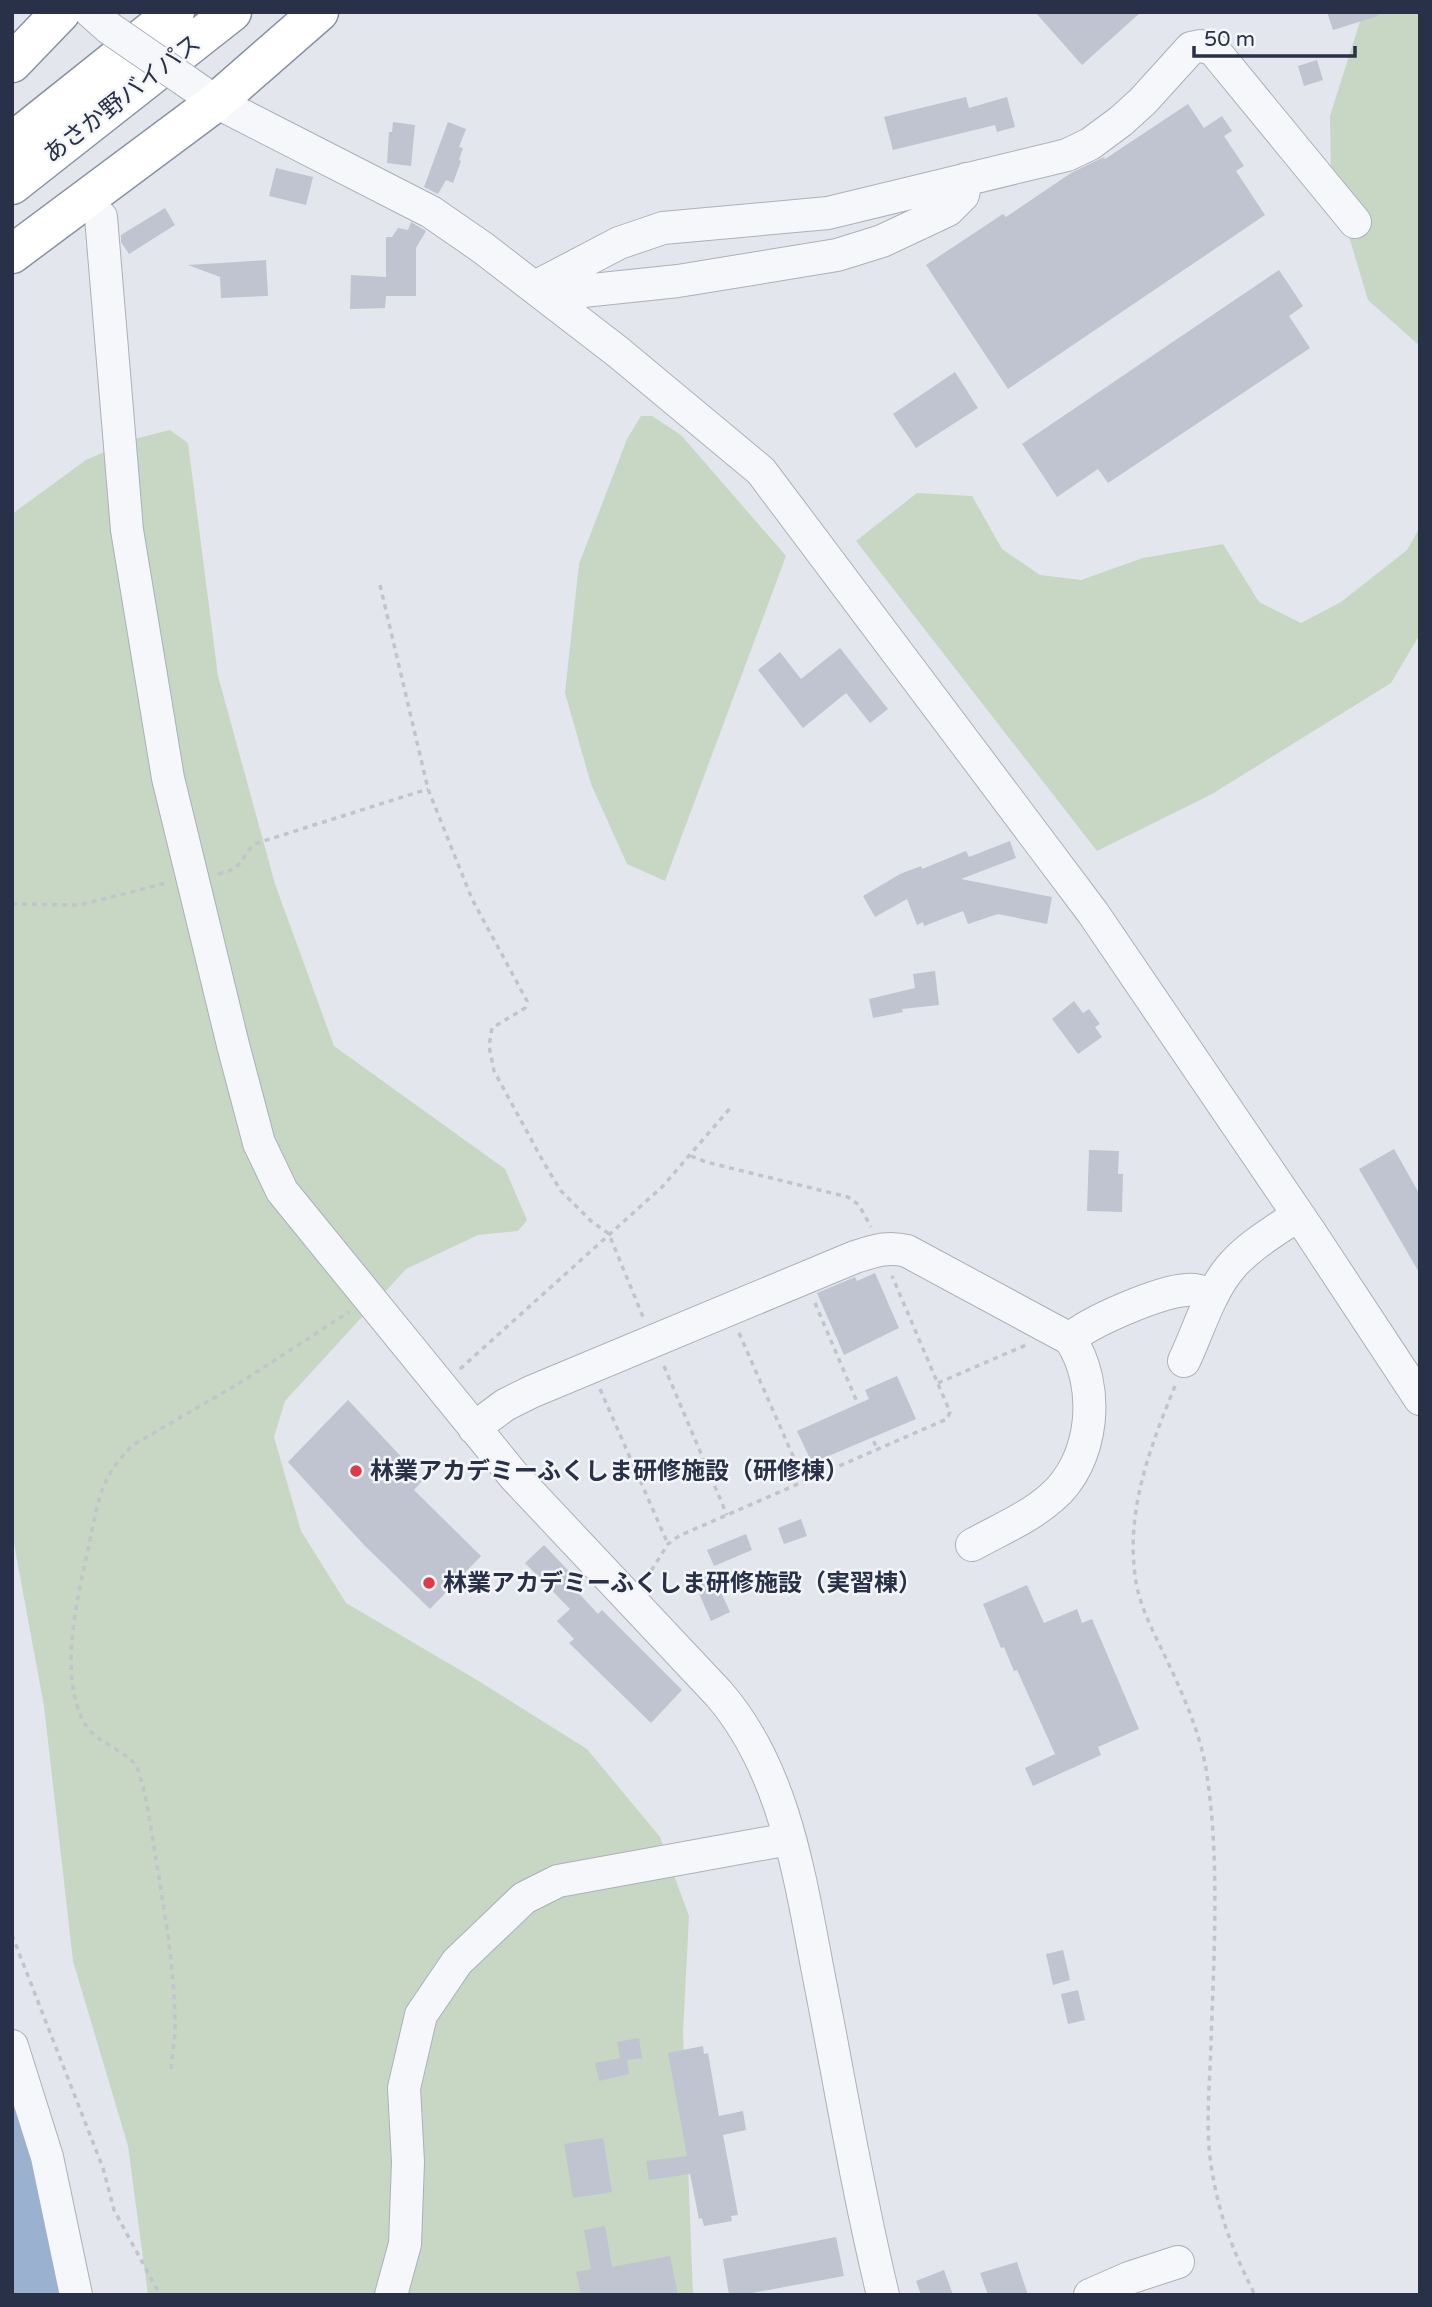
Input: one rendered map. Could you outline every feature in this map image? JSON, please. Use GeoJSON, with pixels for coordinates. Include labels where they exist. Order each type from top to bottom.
{"type":"FeatureCollection","features":[{"type":"Feature","properties":{"kind":"highway"},"geometry":{"type":"LineString","coordinates":[[12,62],[61,12]]}},
{"type":"Feature","properties":{"kind":"highway","name":"あさか野バイパス"},"geometry":{"type":"LineString","coordinates":[[12,142],[175,12]]}},
{"type":"Feature","properties":{"kind":"highway","name":"あさか野バイパス"},"geometry":{"type":"LineString","coordinates":[[12,185],[232,12]]}},
{"type":"Feature","properties":{"kind":"highway"},"geometry":{"type":"LineString","coordinates":[[12,254],[201,92],[319,12]]}},
{"type":"Feature","properties":{"kind":"street"},"geometry":{"type":"LineString","coordinates":[[100,20],[201,92],[431,212],[535,287],[761,471],[1093,913],[1420,1399]]}},
{"type":"Feature","properties":{"kind":"street"},"geometry":{"type":"LineString","coordinates":[[535,287],[619,243],[663,228],[828,213],[1079,150],[1105,134],[1143,101],[1191,48],[1201,46],[1213,49],[1355,222]]}},
{"type":"Feature","properties":{"kind":"street"},"geometry":{"type":"LineString","coordinates":[[560,307],[567,299],[583,291],[678,281],[837,255],[882,241],[948,210],[963,195],[966,179]]}},
{"type":"Feature","properties":{"kind":"street"},"geometry":{"type":"LineString","coordinates":[[101,216],[127,530],[168,778],[259,1143],[282,1191],[514,1476],[719,1694],[741,1721],[780,1802],[802,1891],[883,2295]]}},
{"type":"Feature","properties":{"kind":"street"},"geometry":{"type":"LineString","coordinates":[[1184,1361],[1213,1295],[1236,1261],[1298,1215]]}},
{"type":"Feature","properties":{"kind":"street"},"geometry":{"type":"LineString","coordinates":[[474,1428],[505,1405],[591,1367],[855,1257],[891,1247],[907,1251],[1063,1335],[1077,1350],[1088,1381],[1088,1426],[1081,1456],[1065,1483],[1050,1499],[1029,1514],[972,1545]]}},
{"type":"Feature","properties":{"kind":"street"},"geometry":{"type":"LineString","coordinates":[[1063,1335],[1166,1294],[1194,1289],[1213,1295]]}},
{"type":"Feature","properties":{"kind":"street"},"geometry":{"type":"LineString","coordinates":[[391,2295],[405,2244],[408,2162],[404,2088],[411,2051],[421,2015],[457,1962],[524,1898],[558,1881],[789,1839]]}},
{"type":"Feature","properties":{"kind":"street"},"geometry":{"type":"LineString","coordinates":[[12,2046],[47,2157],[76,2295]]}},
{"type":"Feature","properties":{"kind":"street"},"geometry":{"type":"LineString","coordinates":[[1090,2295],[1129,2278],[1178,2262]]}},
{"type":"Feature","properties":{"kind":"path"},"geometry":{"type":"LineString","coordinates":[[380,585],[428,789],[472,899],[527,1001],[526,1008],[492,1028],[488,1045],[494,1070],[561,1191],[591,1221],[609,1234],[727,1516]]}},
{"type":"Feature","properties":{"kind":"path"},"geometry":{"type":"LineString","coordinates":[[12,904],[80,905],[171,881],[193,880],[232,871],[241,864],[254,844],[428,789]]}},
{"type":"Feature","properties":{"kind":"path"},"geometry":{"type":"LineString","coordinates":[[459,1369],[662,1187],[732,1105]]}},
{"type":"Feature","properties":{"kind":"path"},"geometry":{"type":"LineString","coordinates":[[633,1602],[668,1544],[679,1536],[947,1419],[950,1412],[881,1249],[864,1212],[853,1199],[691,1156]]}},
{"type":"Feature","properties":{"kind":"path"},"geometry":{"type":"LineString","coordinates":[[805,1278],[877,1449]]}},
{"type":"Feature","properties":{"kind":"path"},"geometry":{"type":"LineString","coordinates":[[171,2069],[175,2027],[168,1944],[148,1810],[139,1772],[135,1762],[104,1744],[87,1728],[78,1709],[73,1685],[71,1654],[78,1598],[99,1501],[107,1479],[133,1445],[279,1359],[369,1299]]}},
{"type":"Feature","properties":{"kind":"path"},"geometry":{"type":"LineString","coordinates":[[729,1309],[804,1482]]}},
{"type":"Feature","properties":{"kind":"path"},"geometry":{"type":"LineString","coordinates":[[938,1383],[1063,1335]]}},
{"type":"Feature","properties":{"kind":"path"},"geometry":{"type":"LineString","coordinates":[[1184,1361],[1157,1429],[1140,1485],[1136,1511],[1135,1576],[1147,1617],[1181,1691],[1205,1765],[1213,1818],[1213,1998],[1208,2112],[1211,2162],[1226,2234],[1255,2295]]}},
{"type":"Feature","properties":{"kind":"path"},"geometry":{"type":"LineString","coordinates":[[591,1367],[668,1544]]}},
{"type":"Feature","properties":{"kind":"path"},"geometry":{"type":"LineString","coordinates":[[12,1934],[103,2168],[114,2210],[160,2295]]}},
{"type":"Feature","properties":{"kind":"green space"},"geometry":{"type":"Polygon","coordinates":[[[1363,12],[1420,12],[1420,346],[1368,300],[1331,176],[1330,116],[1363,12]]]}},
{"type":"Feature","properties":{"kind":"green space"},"geometry":{"type":"Polygon","coordinates":[[[641,416],[652,416],[681,435],[786,556],[665,881],[627,864],[591,784],[565,693],[579,564],[627,439],[641,416]]]}},
{"type":"Feature","properties":{"kind":"green space"},"geometry":{"type":"Polygon","coordinates":[[[170,430],[188,443],[218,676],[275,884],[334,1046],[505,1169],[527,1220],[518,1231],[478,1235],[406,1269],[285,1401],[274,1437],[301,1531],[346,1603],[587,1749],[660,1837],[689,1916],[683,2033],[693,2295],[148,2295],[128,2146],[73,1961],[44,1706],[12,1533],[12,514],[86,460],[134,439],[170,430]]]}},
{"type":"Feature","properties":{"kind":"green space"},"geometry":{"type":"Polygon","coordinates":[[[917,493],[972,496],[1002,549],[1040,575],[1081,580],[1143,558],[1223,544],[1259,602],[1301,623],[1341,602],[1407,550],[1420,527],[1420,634],[1391,683],[1212,794],[1097,851],[856,541],[917,493]]]}},
{"type":"Feature","properties":{"kind":"water"},"geometry":{"type":"Polygon","coordinates":[[[12,2051],[82,2295],[12,2295],[12,2051]]]}},
{"type":"Feature","properties":{"kind":"building"},"geometry":{"type":"Polygon","coordinates":[[[1035,12],[1141,12],[1082,65],[1035,12]]]}},
{"type":"Feature","properties":{"kind":"building"},"geometry":{"type":"Polygon","coordinates":[[[1327,12],[1378,12],[1378,16],[1333,30],[1327,12]]]}},
{"type":"Feature","properties":{"kind":"building"},"geometry":{"type":"Polygon","coordinates":[[[1317,60],[1323,80],[1304,86],[1298,66],[1317,60]]]}},
{"type":"Feature","properties":{"kind":"building"},"geometry":{"type":"Polygon","coordinates":[[[966,97],[969,108],[1007,97],[1015,127],[997,132],[995,125],[893,150],[884,117],[966,97]]]}},
{"type":"Feature","properties":{"kind":"building"},"geometry":{"type":"Polygon","coordinates":[[[1188,104],[1204,128],[1222,116],[1232,131],[1224,136],[1244,166],[1236,171],[1265,215],[1008,389],[926,265],[1003,214],[1006,217],[1071,173],[1104,157],[1105,159],[1188,104]]]}},
{"type":"Feature","properties":{"kind":"building"},"geometry":{"type":"Polygon","coordinates":[[[393,122],[415,125],[411,166],[387,163],[389,132],[392,132],[393,122]]]}},
{"type":"Feature","properties":{"kind":"building"},"geometry":{"type":"Polygon","coordinates":[[[448,122],[466,129],[459,147],[463,148],[459,160],[461,161],[453,183],[446,180],[438,194],[424,187],[448,122]]]}},
{"type":"Feature","properties":{"kind":"building"},"geometry":{"type":"Polygon","coordinates":[[[276,168],[313,177],[306,205],[269,196],[276,168]]]}},
{"type":"Feature","properties":{"kind":"building"},"geometry":{"type":"Polygon","coordinates":[[[165,208],[175,225],[129,254],[121,242],[121,235],[165,208]]]}},
{"type":"Feature","properties":{"kind":"building"},"geometry":{"type":"Polygon","coordinates":[[[411,222],[426,231],[416,248],[416,296],[386,296],[385,308],[350,309],[351,275],[386,277],[386,237],[392,237],[398,228],[408,230],[411,222]]]}},
{"type":"Feature","properties":{"kind":"building"},"geometry":{"type":"Polygon","coordinates":[[[266,260],[268,296],[221,298],[220,277],[188,265],[266,260]]]}},
{"type":"Feature","properties":{"kind":"building"},"geometry":{"type":"Polygon","coordinates":[[[1279,270],[1303,306],[1289,316],[1310,348],[1108,483],[1098,469],[1057,497],[1022,444],[1279,270]]]}},
{"type":"Feature","properties":{"kind":"building"},"geometry":{"type":"Polygon","coordinates":[[[955,372],[978,408],[916,448],[893,414],[955,372]]]}},
{"type":"Feature","properties":{"kind":"building"},"geometry":{"type":"Polygon","coordinates":[[[840,648],[888,709],[870,723],[846,693],[803,728],[758,670],[780,652],[801,679],[840,648]]]}},
{"type":"Feature","properties":{"kind":"building"},"geometry":{"type":"Polygon","coordinates":[[[1010,841],[1016,858],[961,879],[1052,897],[1047,924],[998,914],[968,924],[963,911],[924,926],[923,922],[917,925],[907,899],[875,917],[863,896],[900,874],[921,866],[922,869],[966,851],[969,857],[1010,841]]]}},
{"type":"Feature","properties":{"kind":"building"},"geometry":{"type":"Polygon","coordinates":[[[935,971],[939,1005],[902,1009],[903,1012],[873,1018],[869,999],[915,988],[913,974],[935,971]]]}},
{"type":"Feature","properties":{"kind":"building"},"geometry":{"type":"Polygon","coordinates":[[[1074,1001],[1083,1013],[1089,1009],[1100,1024],[1095,1027],[1102,1037],[1078,1054],[1052,1019],[1074,1001]]]}},
{"type":"Feature","properties":{"kind":"building"},"geometry":{"type":"Polygon","coordinates":[[[1394,1149],[1420,1195],[1420,1274],[1359,1169],[1394,1149]]]}},
{"type":"Feature","properties":{"kind":"building"},"geometry":{"type":"Polygon","coordinates":[[[1089,1150],[1119,1151],[1118,1174],[1123,1174],[1122,1212],[1087,1211],[1089,1150]]]}},
{"type":"Feature","properties":{"kind":"building"},"geometry":{"type":"Polygon","coordinates":[[[875,1273],[899,1328],[844,1355],[817,1293],[855,1277],[857,1281],[875,1273]]]}},
{"type":"Feature","properties":{"kind":"building"},"geometry":{"type":"Polygon","coordinates":[[[897,1376],[916,1419],[812,1463],[797,1431],[869,1399],[865,1390],[897,1376]]]}},
{"type":"Feature","properties":{"kind":"building"},"geometry":{"type":"Polygon","coordinates":[[[348,1400],[423,1480],[414,1490],[481,1556],[430,1609],[364,1545],[288,1462],[348,1400]]]}},
{"type":"Feature","properties":{"kind":"building"},"geometry":{"type":"Polygon","coordinates":[[[801,1519],[807,1536],[784,1544],[778,1528],[801,1519]]]}},
{"type":"Feature","properties":{"kind":"building"},"geometry":{"type":"Polygon","coordinates":[[[746,1534],[752,1550],[714,1566],[707,1550],[746,1534]]]}},
{"type":"Feature","properties":{"kind":"building"},"geometry":{"type":"Polygon","coordinates":[[[544,1545],[581,1584],[575,1589],[598,1614],[602,1610],[682,1690],[651,1723],[569,1643],[574,1639],[557,1621],[570,1609],[525,1563],[544,1545]]]}},
{"type":"Feature","properties":{"kind":"building"},"geometry":{"type":"Polygon","coordinates":[[[712,1573],[730,1612],[711,1621],[694,1582],[712,1573]]]}},
{"type":"Feature","properties":{"kind":"building"},"geometry":{"type":"Polygon","coordinates":[[[1027,1585],[1044,1623],[1077,1609],[1082,1623],[1092,1619],[1139,1729],[1098,1747],[1101,1755],[1033,1786],[1025,1768],[1055,1754],[1017,1670],[1014,1671],[1004,1647],[1001,1648],[983,1604],[1027,1585]]]}},
{"type":"Feature","properties":{"kind":"building"},"geometry":{"type":"Polygon","coordinates":[[[1063,1950],[1070,1980],[1053,1985],[1046,1954],[1063,1950]]]}},
{"type":"Feature","properties":{"kind":"building"},"geometry":{"type":"Polygon","coordinates":[[[1078,1990],[1085,2020],[1068,2024],[1061,1994],[1078,1990]]]}},
{"type":"Feature","properties":{"kind":"building"},"geometry":{"type":"Polygon","coordinates":[[[639,2038],[642,2058],[627,2060],[629,2074],[599,2081],[595,2063],[620,2058],[617,2042],[639,2038]]]}},
{"type":"Feature","properties":{"kind":"building"},"geometry":{"type":"Polygon","coordinates":[[[703,2046],[704,2054],[708,2053],[719,2116],[743,2111],[746,2130],[723,2135],[738,2215],[731,2216],[732,2221],[704,2226],[702,2218],[699,2219],[690,2174],[649,2180],[646,2161],[687,2156],[668,2053],[703,2046]]]}},
{"type":"Feature","properties":{"kind":"building"},"geometry":{"type":"Polygon","coordinates":[[[603,2138],[612,2192],[573,2198],[564,2144],[603,2138]]]}},
{"type":"Feature","properties":{"kind":"building"},"geometry":{"type":"Polygon","coordinates":[[[605,2226],[612,2267],[670,2256],[678,2295],[581,2295],[576,2272],[591,2269],[584,2230],[605,2226]]]}},
{"type":"Feature","properties":{"kind":"building"},"geometry":{"type":"Polygon","coordinates":[[[836,2237],[844,2276],[729,2295],[723,2259],[836,2237]]]}},
{"type":"Feature","properties":{"kind":"building"},"geometry":{"type":"Polygon","coordinates":[[[1017,2262],[1028,2295],[988,2295],[980,2273],[1017,2262]]]}},
{"type":"Feature","properties":{"kind":"building"},"geometry":{"type":"Polygon","coordinates":[[[944,2270],[953,2295],[921,2295],[916,2281],[944,2270]]]}},
{"type":"Feature","properties":{"kind":"place","name":"林業アカデミーふくしま研修施設（研修棟）"},"geometry":{"type":"Point","coordinates":[356,1471]}},
{"type":"Feature","properties":{"kind":"place","name":"林業アカデミーふくしま研修施設（実習棟）"},"geometry":{"type":"Point","coordinates":[429,1583]}}]}
